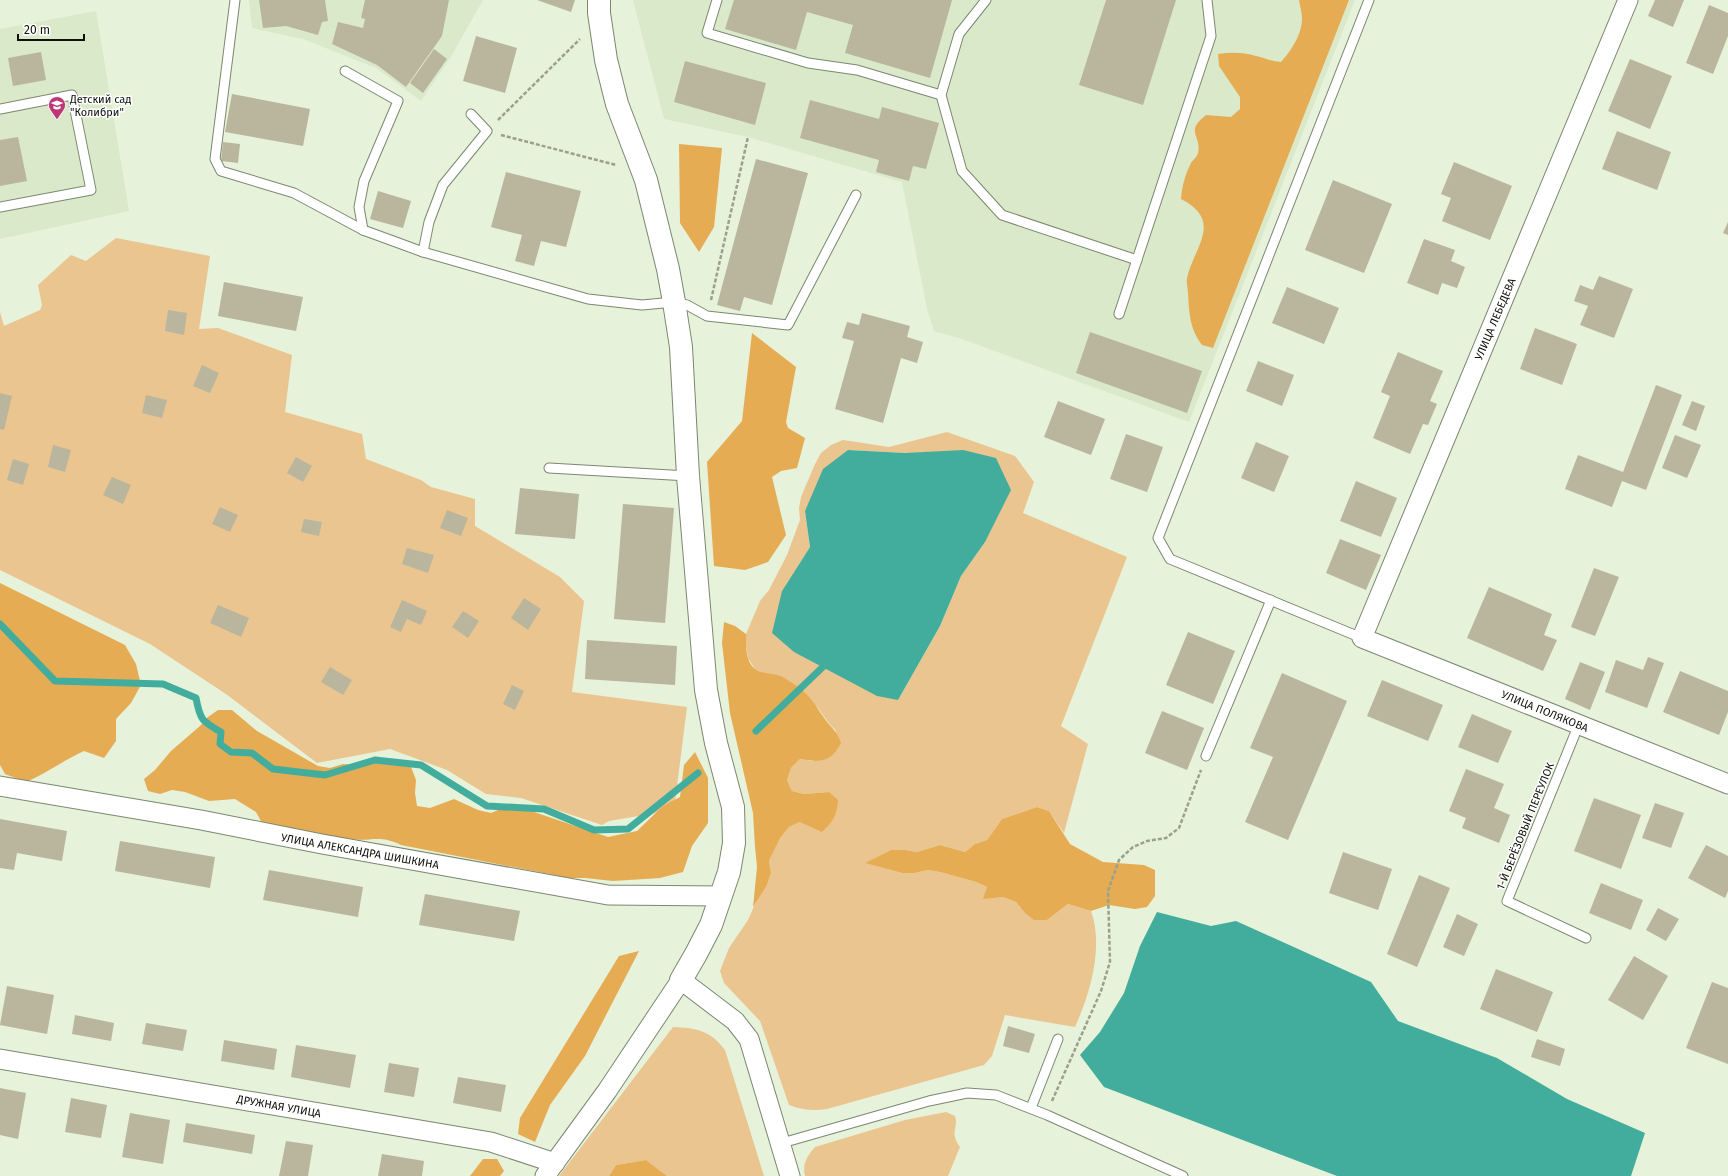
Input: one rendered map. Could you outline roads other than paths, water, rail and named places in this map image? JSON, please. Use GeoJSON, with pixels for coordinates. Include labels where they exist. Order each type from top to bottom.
{"type":"FeatureCollection","features":[{"type":"Feature","properties":{"kind":"street","name":"УЛИЦА ЛЕБЕДЕВА"},"geometry":{"type":"LineString","coordinates":[[1362,638],[1628,0]]}},
{"type":"Feature","properties":{"kind":"street"},"geometry":{"type":"LineString","coordinates":[[550,1169],[607,1091],[681,980],[696,954],[711,925],[722,896],[729,872],[734,843],[732,807],[716,743],[706,690],[688,476],[681,347],[674,302],[668,268],[642,171],[618,104],[606,60],[599,6]]}},
{"type":"Feature","properties":{"kind":"street","name":"УЛИЦА ПОЛЯКОВА"},"geometry":{"type":"LineString","coordinates":[[1362,638],[1728,784]]}},
{"type":"Feature","properties":{"kind":"street","name":"УЛИЦА АЛЕКСАНДРА ШИШКИНА"},"geometry":{"type":"LineString","coordinates":[[0,786],[201,820],[322,844],[608,895],[722,896]]}},
{"type":"Feature","properties":{"kind":"street"},"geometry":{"type":"LineString","coordinates":[[681,980],[736,1021],[749,1039],[782,1143],[790,1176]]}},
{"type":"Feature","properties":{"kind":"street","name":"ДРУЖНАЯ УЛИЦА"},"geometry":{"type":"LineString","coordinates":[[0,1059],[491,1142],[550,1169]]}},
{"type":"Feature","properties":{"kind":"lane"},"geometry":{"type":"LineString","coordinates":[[235,0],[214,160],[221,171],[294,193],[363,230],[423,252],[588,299],[642,305],[674,302],[687,305],[707,316],[788,325],[856,195]]}},
{"type":"Feature","properties":{"kind":"lane"},"geometry":{"type":"LineString","coordinates":[[717,0],[707,33],[808,63],[857,70],[941,95]]}},
{"type":"Feature","properties":{"kind":"lane"},"geometry":{"type":"LineString","coordinates":[[986,0],[959,34],[941,95],[962,171],[1002,215],[1137,260]]}},
{"type":"Feature","properties":{"kind":"lane"},"geometry":{"type":"LineString","coordinates":[[1119,314],[1211,36],[1207,0]]}},
{"type":"Feature","properties":{"kind":"lane"},"geometry":{"type":"LineString","coordinates":[[1362,638],[1170,559],[1158,538],[1369,0]]}},
{"type":"Feature","properties":{"kind":"lane"},"geometry":{"type":"LineString","coordinates":[[346,71],[398,101],[364,181],[359,207],[363,230]]}},
{"type":"Feature","properties":{"kind":"lane"},"geometry":{"type":"LineString","coordinates":[[0,109],[72,95],[91,190],[0,207]]}},
{"type":"Feature","properties":{"kind":"lane"},"geometry":{"type":"LineString","coordinates":[[423,252],[429,222],[444,186],[487,131],[472,114]]}},
{"type":"Feature","properties":{"kind":"lane"},"geometry":{"type":"LineString","coordinates":[[549,468],[688,476]]}},
{"type":"Feature","properties":{"kind":"lane"},"geometry":{"type":"LineString","coordinates":[[1206,756],[1271,600]]}},
{"type":"Feature","properties":{"kind":"lane","name":"1-Й БЕРЁЗОВЫЙ ПЕРЕУЛОК"},"geometry":{"type":"LineString","coordinates":[[1579,724],[1507,901],[1586,938]]}},
{"type":"Feature","properties":{"kind":"lane"},"geometry":{"type":"LineString","coordinates":[[1031,1108],[1058,1039]]}},
{"type":"Feature","properties":{"kind":"lane"},"geometry":{"type":"LineString","coordinates":[[782,1143],[929,1101],[967,1093],[996,1095],[1031,1108],[1183,1176]]}},
{"type":"Feature","properties":{"kind":"water"},"geometry":{"type":"Polygon","coordinates":[[[848,450],[905,453],[963,450],[996,458],[1011,490],[985,542],[961,576],[940,626],[898,700],[877,696],[794,652],[772,633],[782,591],[810,547],[805,511],[823,469],[848,450]]]}},
{"type":"Feature","properties":{"kind":"water"},"geometry":{"type":"Polygon","coordinates":[[[1157,912],[1211,926],[1236,921],[1371,982],[1398,1021],[1497,1058],[1567,1099],[1645,1133],[1631,1176],[1337,1176],[1104,1087],[1080,1055],[1100,1032],[1124,993],[1140,946],[1157,912]]]}},
{"type":"Feature","properties":{"kind":"waterway"},"geometry":{"type":"LineString","coordinates":[[0,624],[55,681],[163,684],[196,698],[199,711],[203,719],[221,732],[220,744],[231,752],[252,753],[273,769],[325,775],[375,760],[421,765],[487,806],[544,809],[594,830],[628,829],[698,773]]}},
{"type":"Feature","properties":{"kind":"waterway"},"geometry":{"type":"LineString","coordinates":[[756,731],[829,661]]}},
{"type":"Feature","properties":{"kind":"place","name":"Детский сад \"Колибри\""},"geometry":{"type":"Point","coordinates":[57,120]}}]}
